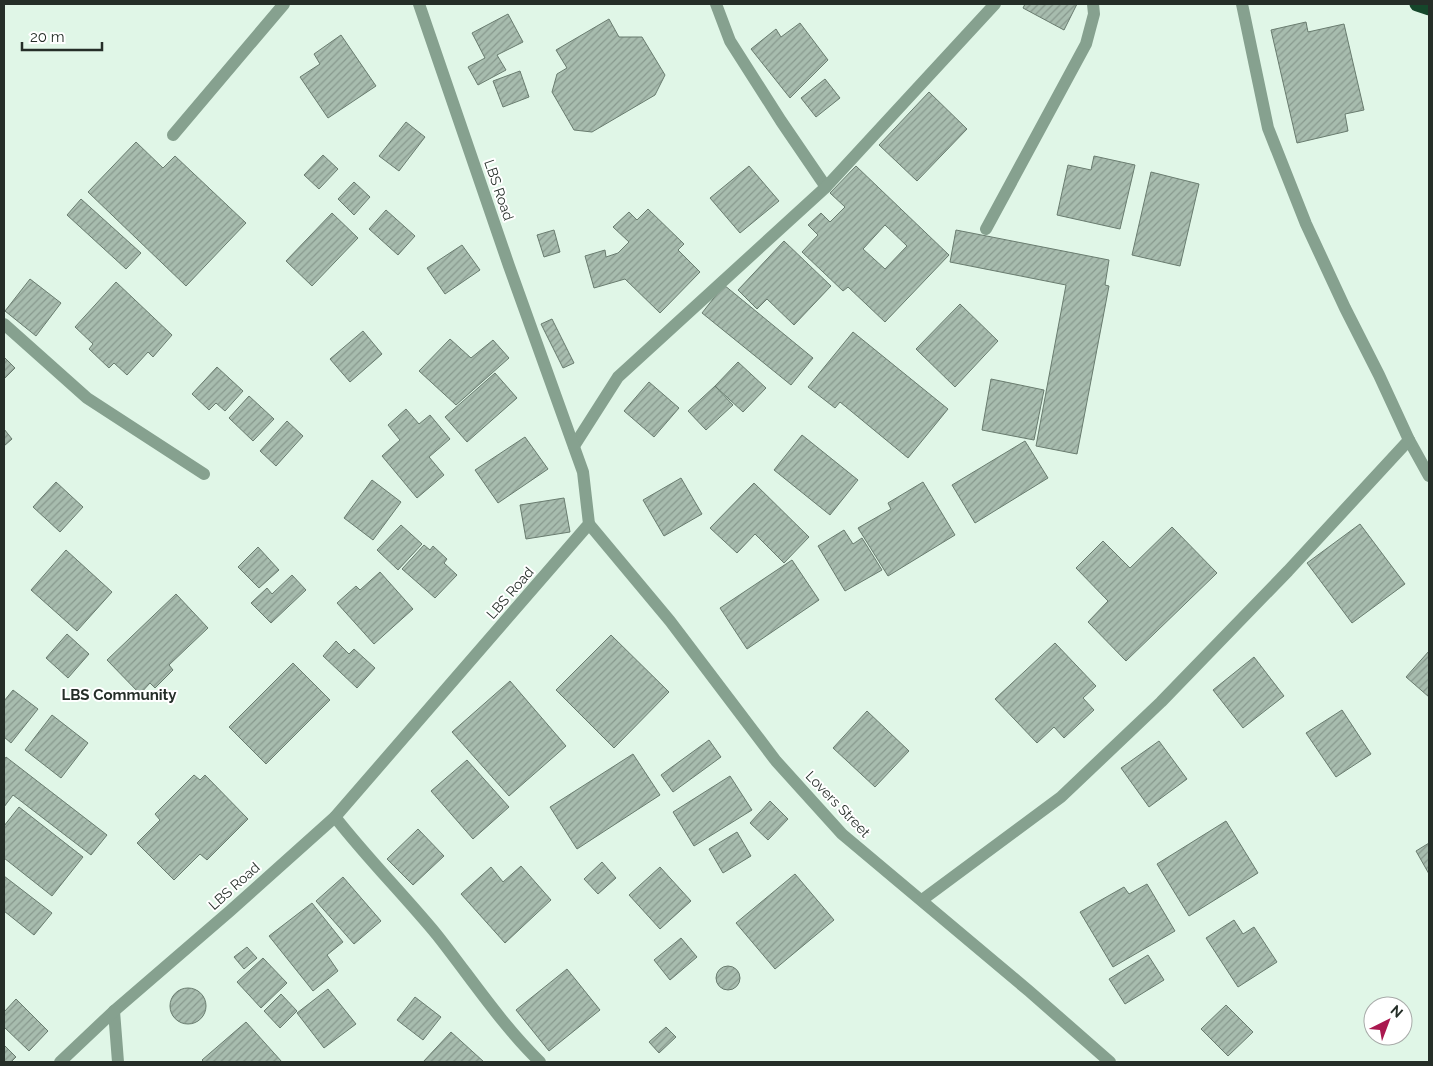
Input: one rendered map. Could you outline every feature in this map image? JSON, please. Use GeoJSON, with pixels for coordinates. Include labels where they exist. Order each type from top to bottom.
{"type":"FeatureCollection","features":[{"type":"Feature","properties":{"kind":"highway"},"geometry":{"type":"LineString","coordinates":[[1417,4],[1429,8]]}},
{"type":"Feature","properties":{"kind":"street"},"geometry":{"type":"LineString","coordinates":[[173,135],[284,4]]}},
{"type":"Feature","properties":{"kind":"street","name":"LBS Road"},"geometry":{"type":"LineString","coordinates":[[60,1062],[114,1011],[335,817],[589,524],[583,472],[509,266],[419,4]]}},
{"type":"Feature","properties":{"kind":"street"},"geometry":{"type":"LineString","coordinates":[[716,4],[730,41],[826,187]]}},
{"type":"Feature","properties":{"kind":"street"},"geometry":{"type":"LineString","coordinates":[[574,446],[618,377],[826,187],[995,4]]}},
{"type":"Feature","properties":{"kind":"street"},"geometry":{"type":"LineString","coordinates":[[986,229],[1086,44],[1094,14],[1093,4]]}},
{"type":"Feature","properties":{"kind":"street"},"geometry":{"type":"LineString","coordinates":[[1242,4],[1268,128],[1306,224],[1409,440],[1429,476]]}},
{"type":"Feature","properties":{"kind":"street"},"geometry":{"type":"LineString","coordinates":[[4,324],[87,398],[204,474]]}},
{"type":"Feature","properties":{"kind":"street"},"geometry":{"type":"LineString","coordinates":[[922,900],[1061,797],[1161,702],[1282,578],[1409,440]]}},
{"type":"Feature","properties":{"kind":"street","name":"Lovers Street"},"geometry":{"type":"LineString","coordinates":[[589,524],[670,620],[776,761],[842,834],[922,900],[1110,1062]]}},
{"type":"Feature","properties":{"kind":"street"},"geometry":{"type":"LineString","coordinates":[[335,817],[358,847],[408,901],[529,1052],[540,1062]]}},
{"type":"Feature","properties":{"kind":"street"},"geometry":{"type":"LineString","coordinates":[[114,1011],[118,1062]]}},
{"type":"Feature","properties":{"kind":"building"},"geometry":{"type":"Polygon","coordinates":[[[1025,4],[1077,4],[1064,30],[1023,8],[1025,4]]]}},
{"type":"Feature","properties":{"kind":"building"},"geometry":{"type":"Polygon","coordinates":[[[508,14],[523,42],[497,55],[506,70],[478,85],[468,67],[485,58],[472,33],[508,14]]]}},
{"type":"Feature","properties":{"kind":"building"},"geometry":{"type":"Polygon","coordinates":[[[609,19],[619,37],[642,37],[665,75],[655,95],[592,132],[574,130],[552,92],[557,74],[567,68],[556,50],[609,19]]]}},
{"type":"Feature","properties":{"kind":"building"},"geometry":{"type":"Polygon","coordinates":[[[1306,22],[1308,32],[1344,24],[1364,110],[1345,114],[1348,131],[1297,143],[1271,30],[1306,22]]]}},
{"type":"Feature","properties":{"kind":"building"},"geometry":{"type":"Polygon","coordinates":[[[800,23],[828,60],[790,98],[751,49],[776,29],[781,37],[800,23]]]}},
{"type":"Feature","properties":{"kind":"building"},"geometry":{"type":"Polygon","coordinates":[[[341,35],[376,86],[328,118],[300,77],[320,64],[314,54],[341,35]]]}},
{"type":"Feature","properties":{"kind":"building"},"geometry":{"type":"Polygon","coordinates":[[[520,71],[529,97],[503,107],[493,81],[520,71]]]}},
{"type":"Feature","properties":{"kind":"building"},"geometry":{"type":"Polygon","coordinates":[[[825,79],[840,98],[816,117],[801,98],[825,79]]]}},
{"type":"Feature","properties":{"kind":"building"},"geometry":{"type":"Polygon","coordinates":[[[929,92],[967,129],[917,181],[879,145],[929,92]]]}},
{"type":"Feature","properties":{"kind":"building"},"geometry":{"type":"Polygon","coordinates":[[[406,122],[425,137],[399,171],[379,156],[406,122]]]}},
{"type":"Feature","properties":{"kind":"building"},"geometry":{"type":"Polygon","coordinates":[[[136,142],[163,168],[175,156],[246,223],[186,286],[88,192],[136,142]]]}},
{"type":"Feature","properties":{"kind":"building"},"geometry":{"type":"Polygon","coordinates":[[[323,155],[338,169],[319,189],[304,175],[323,155]]]}},
{"type":"Feature","properties":{"kind":"building"},"geometry":{"type":"Polygon","coordinates":[[[1094,156],[1135,165],[1120,229],[1057,215],[1068,165],[1091,170],[1094,156]]]}},
{"type":"Feature","properties":{"kind":"building"},"geometry":{"type":"Polygon","coordinates":[[[749,166],[779,201],[740,233],[710,198],[749,166]]]}},
{"type":"Feature","properties":{"kind":"building"},"geometry":{"type":"Polygon","coordinates":[[[856,166],[949,255],[885,322],[848,287],[843,291],[802,252],[818,235],[808,225],[821,213],[830,222],[845,207],[830,193],[856,166]],[[885,225],[863,249],[885,269],[907,246],[885,225]]]}},
{"type":"Feature","properties":{"kind":"building"},"geometry":{"type":"Polygon","coordinates":[[[1151,172],[1199,184],[1180,266],[1132,255],[1151,172]]]}},
{"type":"Feature","properties":{"kind":"building"},"geometry":{"type":"Polygon","coordinates":[[[354,182],[370,197],[354,215],[338,199],[354,182]]]}},
{"type":"Feature","properties":{"kind":"building"},"geometry":{"type":"Polygon","coordinates":[[[81,199],[141,253],[126,269],[67,215],[81,199]]]}},
{"type":"Feature","properties":{"kind":"building"},"geometry":{"type":"Polygon","coordinates":[[[648,209],[684,244],[678,250],[700,272],[660,313],[625,279],[594,288],[585,256],[605,250],[606,257],[618,253],[629,242],[613,227],[629,212],[637,220],[648,209]]]}},
{"type":"Feature","properties":{"kind":"building"},"geometry":{"type":"Polygon","coordinates":[[[386,210],[415,236],[398,255],[369,229],[386,210]]]}},
{"type":"Feature","properties":{"kind":"building"},"geometry":{"type":"Polygon","coordinates":[[[332,213],[358,238],[312,286],[286,261],[332,213]]]}},
{"type":"Feature","properties":{"kind":"building"},"geometry":{"type":"Polygon","coordinates":[[[554,230],[560,252],[544,257],[537,235],[554,230]]]}},
{"type":"Feature","properties":{"kind":"building"},"geometry":{"type":"Polygon","coordinates":[[[956,230],[1109,260],[1105,285],[1109,286],[1077,454],[1036,446],[1066,285],[950,262],[956,230]]]}},
{"type":"Feature","properties":{"kind":"building"},"geometry":{"type":"Polygon","coordinates":[[[784,241],[831,286],[794,325],[767,299],[757,309],[738,290],[784,241]]]}},
{"type":"Feature","properties":{"kind":"building"},"geometry":{"type":"Polygon","coordinates":[[[462,245],[480,270],[445,294],[427,268],[462,245]]]}},
{"type":"Feature","properties":{"kind":"building"},"geometry":{"type":"Polygon","coordinates":[[[30,279],[61,303],[36,336],[5,311],[30,279]]]}},
{"type":"Feature","properties":{"kind":"building"},"geometry":{"type":"Polygon","coordinates":[[[116,282],[172,335],[153,357],[148,352],[127,375],[114,363],[109,368],[89,349],[93,344],[75,327],[116,282]]]}},
{"type":"Feature","properties":{"kind":"building"},"geometry":{"type":"Polygon","coordinates":[[[724,285],[813,358],[791,385],[702,313],[724,285]]]}},
{"type":"Feature","properties":{"kind":"building"},"geometry":{"type":"Polygon","coordinates":[[[960,304],[998,341],[955,387],[916,349],[960,304]]]}},
{"type":"Feature","properties":{"kind":"building"},"geometry":{"type":"Polygon","coordinates":[[[552,319],[574,363],[563,368],[541,324],[552,319]]]}},
{"type":"Feature","properties":{"kind":"building"},"geometry":{"type":"Polygon","coordinates":[[[363,331],[382,354],[350,382],[330,359],[363,331]]]}},
{"type":"Feature","properties":{"kind":"building"},"geometry":{"type":"Polygon","coordinates":[[[853,332],[948,409],[908,458],[840,402],[835,408],[808,387],[853,332]]]}},
{"type":"Feature","properties":{"kind":"building"},"geometry":{"type":"Polygon","coordinates":[[[450,339],[471,358],[493,340],[509,358],[456,405],[419,371],[450,339]]]}},
{"type":"Feature","properties":{"kind":"building"},"geometry":{"type":"Polygon","coordinates":[[[4,357],[15,368],[4,379],[4,357]]]}},
{"type":"Feature","properties":{"kind":"building"},"geometry":{"type":"Polygon","coordinates":[[[738,362],[766,388],[743,412],[715,386],[738,362]]]}},
{"type":"Feature","properties":{"kind":"building"},"geometry":{"type":"Polygon","coordinates":[[[217,367],[243,391],[225,411],[216,403],[209,410],[192,394],[217,367]]]}},
{"type":"Feature","properties":{"kind":"building"},"geometry":{"type":"Polygon","coordinates":[[[495,373],[517,398],[467,442],[445,417],[495,373]]]}},
{"type":"Feature","properties":{"kind":"building"},"geometry":{"type":"Polygon","coordinates":[[[991,379],[1044,390],[1034,440],[982,430],[991,379]]]}},
{"type":"Feature","properties":{"kind":"building"},"geometry":{"type":"Polygon","coordinates":[[[649,382],[679,408],[654,437],[624,411],[649,382]]]}},
{"type":"Feature","properties":{"kind":"building"},"geometry":{"type":"Polygon","coordinates":[[[715,386],[733,405],[706,430],[688,411],[715,386]]]}},
{"type":"Feature","properties":{"kind":"building"},"geometry":{"type":"Polygon","coordinates":[[[249,396],[274,419],[253,441],[229,418],[249,396]]]}},
{"type":"Feature","properties":{"kind":"building"},"geometry":{"type":"Polygon","coordinates":[[[406,409],[419,424],[430,415],[450,439],[429,457],[444,475],[417,498],[382,456],[400,440],[388,425],[406,409]]]}},
{"type":"Feature","properties":{"kind":"building"},"geometry":{"type":"Polygon","coordinates":[[[287,421],[303,436],[276,466],[260,451],[287,421]]]}},
{"type":"Feature","properties":{"kind":"building"},"geometry":{"type":"Polygon","coordinates":[[[4,429],[12,439],[4,446],[4,429]]]}},
{"type":"Feature","properties":{"kind":"building"},"geometry":{"type":"Polygon","coordinates":[[[802,435],[858,480],[830,515],[774,470],[802,435]]]}},
{"type":"Feature","properties":{"kind":"building"},"geometry":{"type":"Polygon","coordinates":[[[525,437],[548,469],[498,503],[475,470],[525,437]]]}},
{"type":"Feature","properties":{"kind":"building"},"geometry":{"type":"Polygon","coordinates":[[[1025,441],[1048,478],[975,523],[952,485],[1025,441]]]}},
{"type":"Feature","properties":{"kind":"building"},"geometry":{"type":"Polygon","coordinates":[[[681,478],[702,514],[664,536],[643,500],[681,478]]]}},
{"type":"Feature","properties":{"kind":"building"},"geometry":{"type":"Polygon","coordinates":[[[372,480],[401,502],[373,540],[344,518],[372,480]]]}},
{"type":"Feature","properties":{"kind":"building"},"geometry":{"type":"Polygon","coordinates":[[[56,482],[83,507],[60,532],[33,507],[56,482]]]}},
{"type":"Feature","properties":{"kind":"building"},"geometry":{"type":"Polygon","coordinates":[[[923,482],[955,535],[888,576],[858,528],[891,509],[888,503],[923,482]]]}},
{"type":"Feature","properties":{"kind":"building"},"geometry":{"type":"Polygon","coordinates":[[[754,483],[809,537],[784,563],[755,534],[737,553],[710,528],[754,483]]]}},
{"type":"Feature","properties":{"kind":"building"},"geometry":{"type":"Polygon","coordinates":[[[564,498],[570,532],[526,539],[520,505],[564,498]]]}},
{"type":"Feature","properties":{"kind":"building"},"geometry":{"type":"Polygon","coordinates":[[[1360,524],[1405,584],[1352,623],[1307,563],[1360,524]]]}},
{"type":"Feature","properties":{"kind":"building"},"geometry":{"type":"Polygon","coordinates":[[[401,525],[422,544],[398,570],[377,550],[401,525]]]}},
{"type":"Feature","properties":{"kind":"building"},"geometry":{"type":"Polygon","coordinates":[[[1172,527],[1217,573],[1126,661],[1088,622],[1108,601],[1076,568],[1103,541],[1130,568],[1172,527]]]}},
{"type":"Feature","properties":{"kind":"building"},"geometry":{"type":"Polygon","coordinates":[[[844,530],[853,544],[862,538],[882,570],[845,591],[818,546],[844,530]]]}},
{"type":"Feature","properties":{"kind":"building"},"geometry":{"type":"Polygon","coordinates":[[[424,545],[430,550],[433,546],[447,559],[444,563],[457,575],[435,598],[402,569],[424,545]]]}},
{"type":"Feature","properties":{"kind":"building"},"geometry":{"type":"Polygon","coordinates":[[[258,547],[279,570],[259,588],[238,567],[258,547]]]}},
{"type":"Feature","properties":{"kind":"building"},"geometry":{"type":"Polygon","coordinates":[[[66,550],[112,592],[77,631],[31,590],[66,550]]]}},
{"type":"Feature","properties":{"kind":"building"},"geometry":{"type":"Polygon","coordinates":[[[792,560],[819,600],[747,649],[720,608],[792,560]]]}},
{"type":"Feature","properties":{"kind":"building"},"geometry":{"type":"Polygon","coordinates":[[[380,572],[413,609],[374,644],[337,603],[356,586],[360,590],[380,572]]]}},
{"type":"Feature","properties":{"kind":"building"},"geometry":{"type":"Polygon","coordinates":[[[292,575],[306,590],[271,623],[251,603],[267,588],[272,594],[292,575]]]}},
{"type":"Feature","properties":{"kind":"building"},"geometry":{"type":"Polygon","coordinates":[[[176,594],[208,628],[169,665],[173,670],[155,688],[150,683],[140,694],[107,660],[176,594]]]}},
{"type":"Feature","properties":{"kind":"building"},"geometry":{"type":"Polygon","coordinates":[[[67,634],[89,654],[68,678],[46,658],[67,634]]]}},
{"type":"Feature","properties":{"kind":"building"},"geometry":{"type":"Polygon","coordinates":[[[611,635],[669,692],[614,748],[556,690],[611,635]]]}},
{"type":"Feature","properties":{"kind":"building"},"geometry":{"type":"Polygon","coordinates":[[[336,641],[349,654],[354,649],[375,668],[357,688],[323,656],[336,641]]]}},
{"type":"Feature","properties":{"kind":"building"},"geometry":{"type":"Polygon","coordinates":[[[1055,643],[1096,686],[1083,698],[1094,710],[1064,738],[1054,727],[1037,743],[995,699],[1055,643]]]}},
{"type":"Feature","properties":{"kind":"building"},"geometry":{"type":"Polygon","coordinates":[[[1429,651],[1429,697],[1406,677],[1429,651]]]}},
{"type":"Feature","properties":{"kind":"building"},"geometry":{"type":"Polygon","coordinates":[[[1254,657],[1284,696],[1243,728],[1213,690],[1254,657]]]}},
{"type":"Feature","properties":{"kind":"building"},"geometry":{"type":"Polygon","coordinates":[[[293,663],[330,700],[266,764],[229,727],[293,663]]]}},
{"type":"Feature","properties":{"kind":"building"},"geometry":{"type":"Polygon","coordinates":[[[510,681],[566,746],[509,796],[452,732],[510,681]]]}},
{"type":"Feature","properties":{"kind":"building"},"geometry":{"type":"Polygon","coordinates":[[[13,690],[38,709],[11,743],[4,737],[4,701],[13,690]]]}},
{"type":"Feature","properties":{"kind":"building"},"geometry":{"type":"Polygon","coordinates":[[[1342,710],[1371,754],[1336,777],[1306,733],[1342,710]]]}},
{"type":"Feature","properties":{"kind":"building"},"geometry":{"type":"Polygon","coordinates":[[[867,711],[909,751],[875,787],[833,748],[867,711]]]}},
{"type":"Feature","properties":{"kind":"building"},"geometry":{"type":"Polygon","coordinates":[[[52,715],[88,743],[61,778],[25,750],[52,715]]]}},
{"type":"Feature","properties":{"kind":"building"},"geometry":{"type":"Polygon","coordinates":[[[709,740],[721,757],[673,792],[661,775],[709,740]]]}},
{"type":"Feature","properties":{"kind":"building"},"geometry":{"type":"Polygon","coordinates":[[[1159,741],[1187,779],[1149,807],[1121,768],[1159,741]]]}},
{"type":"Feature","properties":{"kind":"building"},"geometry":{"type":"Polygon","coordinates":[[[633,754],[660,795],[577,849],[550,807],[633,754]]]}},
{"type":"Feature","properties":{"kind":"building"},"geometry":{"type":"Polygon","coordinates":[[[6,757],[107,835],[91,855],[13,795],[4,807],[4,760],[6,757]]]}},
{"type":"Feature","properties":{"kind":"building"},"geometry":{"type":"Polygon","coordinates":[[[467,760],[509,807],[473,839],[431,791],[467,760]]]}},
{"type":"Feature","properties":{"kind":"building"},"geometry":{"type":"Polygon","coordinates":[[[194,775],[200,780],[205,775],[248,819],[207,860],[200,854],[174,880],[137,843],[160,820],[155,814],[194,775]]]}},
{"type":"Feature","properties":{"kind":"building"},"geometry":{"type":"Polygon","coordinates":[[[730,776],[752,810],[694,846],[673,812],[730,776]]]}},
{"type":"Feature","properties":{"kind":"building"},"geometry":{"type":"Polygon","coordinates":[[[770,801],[788,819],[768,840],[750,823],[770,801]]]}},
{"type":"Feature","properties":{"kind":"building"},"geometry":{"type":"Polygon","coordinates":[[[19,807],[83,857],[52,896],[4,858],[4,826],[19,807]]]}},
{"type":"Feature","properties":{"kind":"building"},"geometry":{"type":"Polygon","coordinates":[[[1226,821],[1258,873],[1189,916],[1157,864],[1226,821]]]}},
{"type":"Feature","properties":{"kind":"building"},"geometry":{"type":"Polygon","coordinates":[[[418,829],[444,856],[413,885],[387,859],[418,829]]]}},
{"type":"Feature","properties":{"kind":"building"},"geometry":{"type":"Polygon","coordinates":[[[737,832],[751,856],[723,873],[709,849],[737,832]]]}},
{"type":"Feature","properties":{"kind":"building"},"geometry":{"type":"Polygon","coordinates":[[[1429,843],[1429,874],[1416,851],[1429,843]]]}},
{"type":"Feature","properties":{"kind":"building"},"geometry":{"type":"Polygon","coordinates":[[[602,862],[616,878],[598,894],[584,879],[602,862]]]}},
{"type":"Feature","properties":{"kind":"building"},"geometry":{"type":"Polygon","coordinates":[[[521,866],[551,900],[505,943],[461,894],[491,867],[503,882],[521,866]]]}},
{"type":"Feature","properties":{"kind":"building"},"geometry":{"type":"Polygon","coordinates":[[[660,867],[691,901],[660,929],[629,895],[660,867]]]}},
{"type":"Feature","properties":{"kind":"building"},"geometry":{"type":"Polygon","coordinates":[[[795,874],[834,920],[775,969],[736,923],[795,874]]]}},
{"type":"Feature","properties":{"kind":"building"},"geometry":{"type":"Polygon","coordinates":[[[4,876],[52,913],[34,935],[4,911],[4,876]]]}},
{"type":"Feature","properties":{"kind":"building"},"geometry":{"type":"Polygon","coordinates":[[[343,877],[381,921],[354,944],[316,901],[343,877]]]}},
{"type":"Feature","properties":{"kind":"building"},"geometry":{"type":"Polygon","coordinates":[[[1147,884],[1175,931],[1113,967],[1080,912],[1124,887],[1129,894],[1147,884]]]}},
{"type":"Feature","properties":{"kind":"building"},"geometry":{"type":"Polygon","coordinates":[[[312,903],[343,942],[327,955],[338,971],[313,991],[269,936],[312,903]]]}},
{"type":"Feature","properties":{"kind":"building"},"geometry":{"type":"Polygon","coordinates":[[[1234,920],[1243,934],[1254,927],[1277,962],[1238,987],[1206,938],[1234,920]]]}},
{"type":"Feature","properties":{"kind":"building"},"geometry":{"type":"Polygon","coordinates":[[[681,938],[697,957],[670,980],[654,960],[681,938]]]}},
{"type":"Feature","properties":{"kind":"building"},"geometry":{"type":"Polygon","coordinates":[[[247,947],[257,958],[244,969],[234,957],[247,947]]]}},
{"type":"Feature","properties":{"kind":"building"},"geometry":{"type":"Polygon","coordinates":[[[1148,955],[1164,980],[1125,1004],[1109,979],[1148,955]]]}},
{"type":"Feature","properties":{"kind":"building"},"geometry":{"type":"Polygon","coordinates":[[[263,958],[287,983],[261,1008],[237,982],[263,958]]]}},
{"type":"Feature","properties":{"kind":"building"},"geometry":{"type":"Polygon","coordinates":[[[728,966],[737,969],[740,978],[737,987],[728,990],[719,987],[716,978],[719,969],[728,966]]]}},
{"type":"Feature","properties":{"kind":"building"},"geometry":{"type":"Polygon","coordinates":[[[567,969],[600,1010],[549,1051],[516,1010],[567,969]]]}},
{"type":"Feature","properties":{"kind":"building"},"geometry":{"type":"Polygon","coordinates":[[[188,988],[195,989],[201,993],[205,999],[205,1013],[201,1019],[195,1023],[188,1024],[181,1023],[175,1019],[171,1013],[170,1006],[171,999],[175,993],[181,989],[188,988]]]}},
{"type":"Feature","properties":{"kind":"building"},"geometry":{"type":"Polygon","coordinates":[[[328,989],[356,1024],[324,1048],[297,1013],[328,989]]]}},
{"type":"Feature","properties":{"kind":"building"},"geometry":{"type":"Polygon","coordinates":[[[281,994],[297,1011],[280,1028],[264,1011],[281,994]]]}},
{"type":"Feature","properties":{"kind":"building"},"geometry":{"type":"Polygon","coordinates":[[[415,997],[441,1017],[423,1040],[397,1020],[415,997]]]}},
{"type":"Feature","properties":{"kind":"building"},"geometry":{"type":"Polygon","coordinates":[[[16,999],[48,1031],[29,1051],[4,1027],[4,1012],[16,999]]]}},
{"type":"Feature","properties":{"kind":"building"},"geometry":{"type":"Polygon","coordinates":[[[1226,1005],[1253,1032],[1228,1056],[1201,1029],[1226,1005]]]}},
{"type":"Feature","properties":{"kind":"building"},"geometry":{"type":"Polygon","coordinates":[[[246,1022],[282,1062],[204,1062],[202,1060],[246,1022]]]}},
{"type":"Feature","properties":{"kind":"building"},"geometry":{"type":"Polygon","coordinates":[[[666,1027],[676,1037],[659,1053],[649,1042],[666,1027]]]}},
{"type":"Feature","properties":{"kind":"building"},"geometry":{"type":"Polygon","coordinates":[[[451,1032],[484,1062],[423,1062],[451,1032]]]}},
{"type":"Feature","properties":{"kind":"building"},"geometry":{"type":"Polygon","coordinates":[[[4,1045],[16,1057],[11,1062],[4,1062],[4,1045]]]}},
{"type":"Feature","properties":{"kind":"district","name":"LBS Community"},"geometry":{"type":"Point","coordinates":[119,695]}}]}
